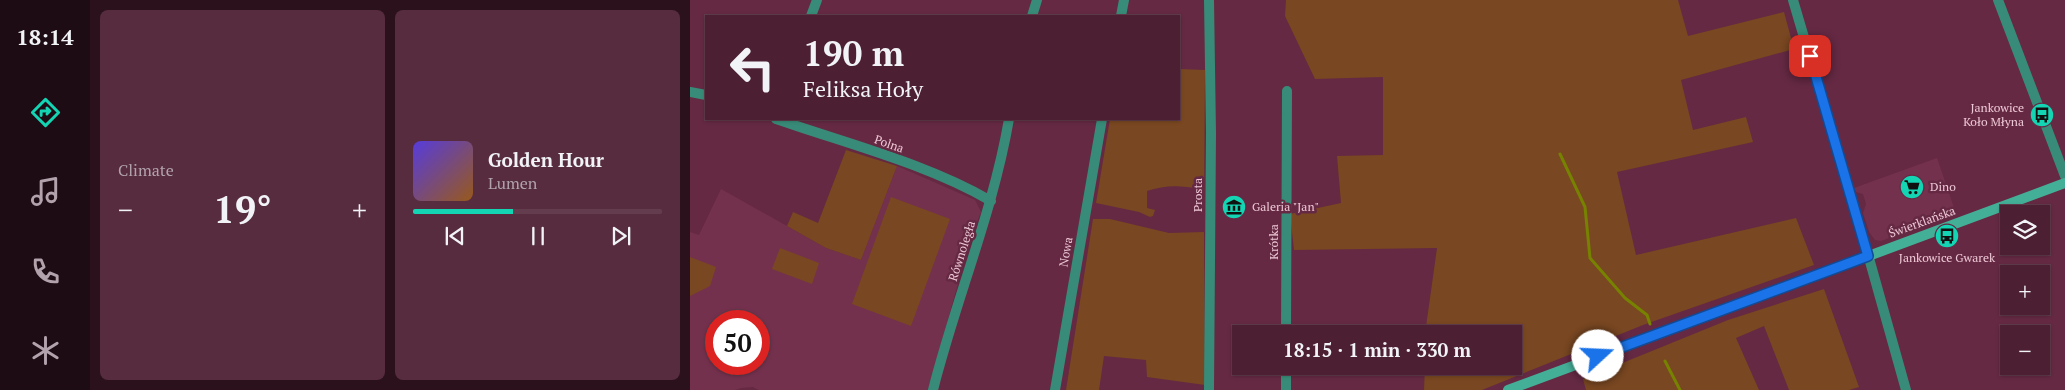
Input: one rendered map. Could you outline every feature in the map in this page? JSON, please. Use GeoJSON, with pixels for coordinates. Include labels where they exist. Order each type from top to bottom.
{"type":"FeatureCollection","features":[{"type":"Feature","properties":{"kind":"main road","name":"Świerklańska"},"geometry":{"type":"LineString","coordinates":[[1508,390],[2065,183]]}},
{"type":"Feature","properties":{"kind":"street"},"geometry":{"type":"LineString","coordinates":[[811,15],[817,0]]}},
{"type":"Feature","properties":{"kind":"street"},"geometry":{"type":"LineString","coordinates":[[1032,15],[1038,0]]}},
{"type":"Feature","properties":{"kind":"street"},"geometry":{"type":"LineString","coordinates":[[1121,15],[1124,0]]}},
{"type":"Feature","properties":{"kind":"street","name":"Prosta"},"geometry":{"type":"LineString","coordinates":[[1209,0],[1211,143],[1209,390]]}},
{"type":"Feature","properties":{"kind":"street"},"geometry":{"type":"LineString","coordinates":[[1793,0],[1906,390]]}},
{"type":"Feature","properties":{"kind":"street"},"geometry":{"type":"LineString","coordinates":[[1998,0],[2065,176]]}},
{"type":"Feature","properties":{"kind":"street","name":"Krótka"},"geometry":{"type":"LineString","coordinates":[[1286,325],[1287,91]]}},
{"type":"Feature","properties":{"kind":"street"},"geometry":{"type":"LineString","coordinates":[[690,92],[705,95]]}},
{"type":"Feature","properties":{"kind":"street","name":"Polna"},"geometry":{"type":"LineString","coordinates":[[779,120],[911,165],[966,186],[991,200]]}},
{"type":"Feature","properties":{"kind":"street","name":"Równoległa"},"geometry":{"type":"LineString","coordinates":[[933,390],[946,341],[991,200],[1009,120]]}},
{"type":"Feature","properties":{"kind":"street","name":"Nowa"},"geometry":{"type":"LineString","coordinates":[[1055,390],[1102,120]]}},
{"type":"Feature","properties":{"kind":"street"},"geometry":{"type":"LineString","coordinates":[[1286,375],[1286,390]]}},
{"type":"Feature","properties":{"kind":"shaded area"},"geometry":{"type":"Polygon","coordinates":[[[1286,0],[1678,0],[1688,36],[1784,12],[1794,49],[1681,80],[1693,130],[1746,117],[1753,142],[1617,172],[1636,255],[1796,218],[1814,265],[1643,325],[1522,374],[1522,325],[1426,325],[1437,248],[1294,250],[1290,214],[1341,203],[1337,156],[1383,155],[1383,77],[1315,79],[1285,16],[1286,0]]]}},
{"type":"Feature","properties":{"kind":"shaded area"},"geometry":{"type":"Polygon","coordinates":[[[1180,69],[1205,70],[1204,211],[1199,212],[1199,189],[1179,186],[1147,191],[1147,208],[1155,210],[1153,216],[1150,217],[1139,212],[1096,203],[1110,120],[1180,120],[1180,69]]]}},
{"type":"Feature","properties":{"kind":"shaded area"},"geometry":{"type":"Polygon","coordinates":[[[846,150],[897,166],[861,260],[826,248],[787,226],[793,212],[818,223],[846,150]]]}},
{"type":"Feature","properties":{"kind":"shaded area"},"geometry":{"type":"Polygon","coordinates":[[[1937,158],[1955,211],[1946,217],[1881,241],[1875,240],[1869,232],[1863,213],[1866,204],[1863,194],[1856,192],[1854,188],[1937,158]]]}},
{"type":"Feature","properties":{"kind":"shaded area"},"geometry":{"type":"Polygon","coordinates":[[[897,166],[975,200],[981,212],[972,234],[928,390],[759,390],[753,387],[735,390],[690,390],[690,232],[699,235],[721,189],[826,248],[861,260],[897,166]]]}},
{"type":"Feature","properties":{"kind":"shaded area"},"geometry":{"type":"Polygon","coordinates":[[[891,197],[950,219],[911,326],[852,304],[891,197]]]}},
{"type":"Feature","properties":{"kind":"shaded area"},"geometry":{"type":"Polygon","coordinates":[[[1093,219],[1110,219],[1169,233],[1204,232],[1205,385],[1147,377],[1146,360],[1104,356],[1099,390],[1066,390],[1093,219]]]}},
{"type":"Feature","properties":{"kind":"shaded area"},"geometry":{"type":"Polygon","coordinates":[[[780,248],[819,263],[812,284],[772,269],[780,248]]]}},
{"type":"Feature","properties":{"kind":"shaded area"},"geometry":{"type":"Polygon","coordinates":[[[690,257],[716,267],[710,286],[690,296],[690,257]]]}},
{"type":"Feature","properties":{"kind":"shaded area"},"geometry":{"type":"Polygon","coordinates":[[[1824,289],[1859,387],[1849,390],[1789,390],[1764,326],[1736,338],[1759,390],[1586,390],[1583,379],[1728,320],[1824,289]]]}},
{"type":"Feature","properties":{"kind":"shaded area"},"geometry":{"type":"Polygon","coordinates":[[[1425,375],[1519,375],[1482,390],[1424,390],[1425,375]]]}},
{"type":"Feature","properties":{"kind":"waterway"},"geometry":{"type":"LineString","coordinates":[[1560,154],[1585,207],[1590,258],[1625,298],[1647,315],[1650,324]]}},
{"type":"Feature","properties":{"kind":"waterway"},"geometry":{"type":"LineString","coordinates":[[1665,361],[1680,390]]}},
{"type":"Feature","properties":{"kind":"place","name":"Jankowice Koło Młyna"},"geometry":{"type":"Point","coordinates":[2042,115]}},
{"type":"Feature","properties":{"kind":"place","name":"Dino"},"geometry":{"type":"Point","coordinates":[1912,187]}},
{"type":"Feature","properties":{"kind":"place","name":"Galeria \"Jan\""},"geometry":{"type":"Point","coordinates":[1234,207]}},
{"type":"Feature","properties":{"kind":"place","name":"Jankowice Gwarek"},"geometry":{"type":"Point","coordinates":[1947,236]}},
{"type":"Feature","properties":{"kind":"route"},"geometry":{"type":"LineString","coordinates":[[1598,356],[1868,256],[1810,56]]}}]}
